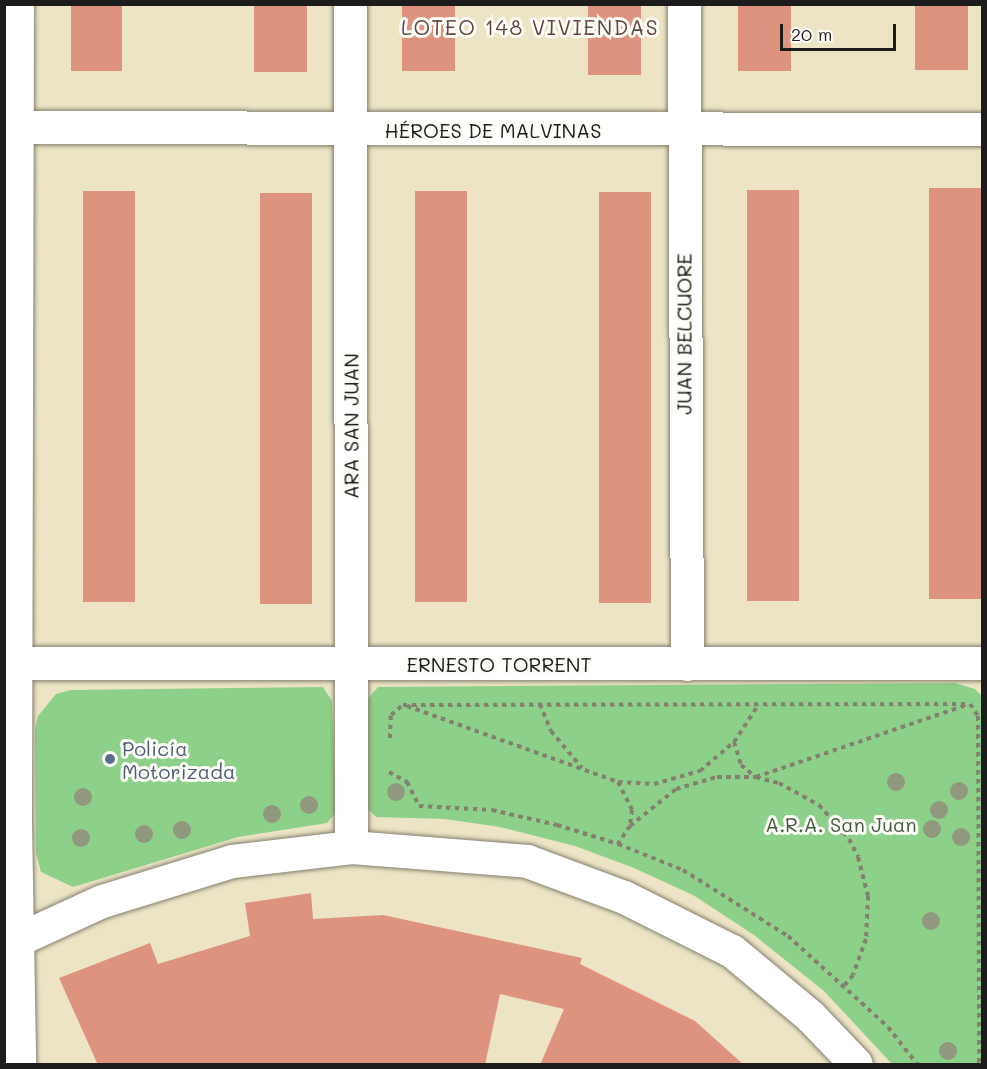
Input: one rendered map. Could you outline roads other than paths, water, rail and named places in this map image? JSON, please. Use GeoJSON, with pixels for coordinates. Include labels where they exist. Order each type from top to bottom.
{"type":"FeatureCollection","features":[{"type":"Feature","properties":{"kind":"street"},"geometry":{"type":"LineString","coordinates":[[17,4],[10,127],[15,663],[10,823],[19,939],[19,1065]]}},
{"type":"Feature","properties":{"kind":"street","name":"ARA SAN JUAN"},"geometry":{"type":"LineString","coordinates":[[350,4],[351,847]]}},
{"type":"Feature","properties":{"kind":"street","name":"JUAN BELCUORE"},"geometry":{"type":"LineString","coordinates":[[684,4],[687,664]]}},
{"type":"Feature","properties":{"kind":"street","name":"HÉROES DE MALVINAS"},"geometry":{"type":"LineString","coordinates":[[10,127],[982,129]]}},
{"type":"Feature","properties":{"kind":"street","name":"ERNESTO TORRENT"},"geometry":{"type":"LineString","coordinates":[[15,663],[982,663]]}},
{"type":"Feature","properties":{"kind":"street"},"geometry":{"type":"LineString","coordinates":[[19,939],[102,902],[232,861],[351,847],[527,861],[624,897],[732,951],[810,1016],[856,1065]]}},
{"type":"Feature","properties":{"kind":"place","name":"Policía Motorizada"},"geometry":{"type":"Point","coordinates":[110,759]}},
{"type":"Feature","properties":{"kind":"district","name":"LOTEO 148 VIVIENDAS"},"geometry":{"type":"Point","coordinates":[530,27]}},
{"type":"Feature","properties":{"kind":"park label","name":"A.R.A. San Juan"},"geometry":{"type":"Point","coordinates":[841,824]}}]}
